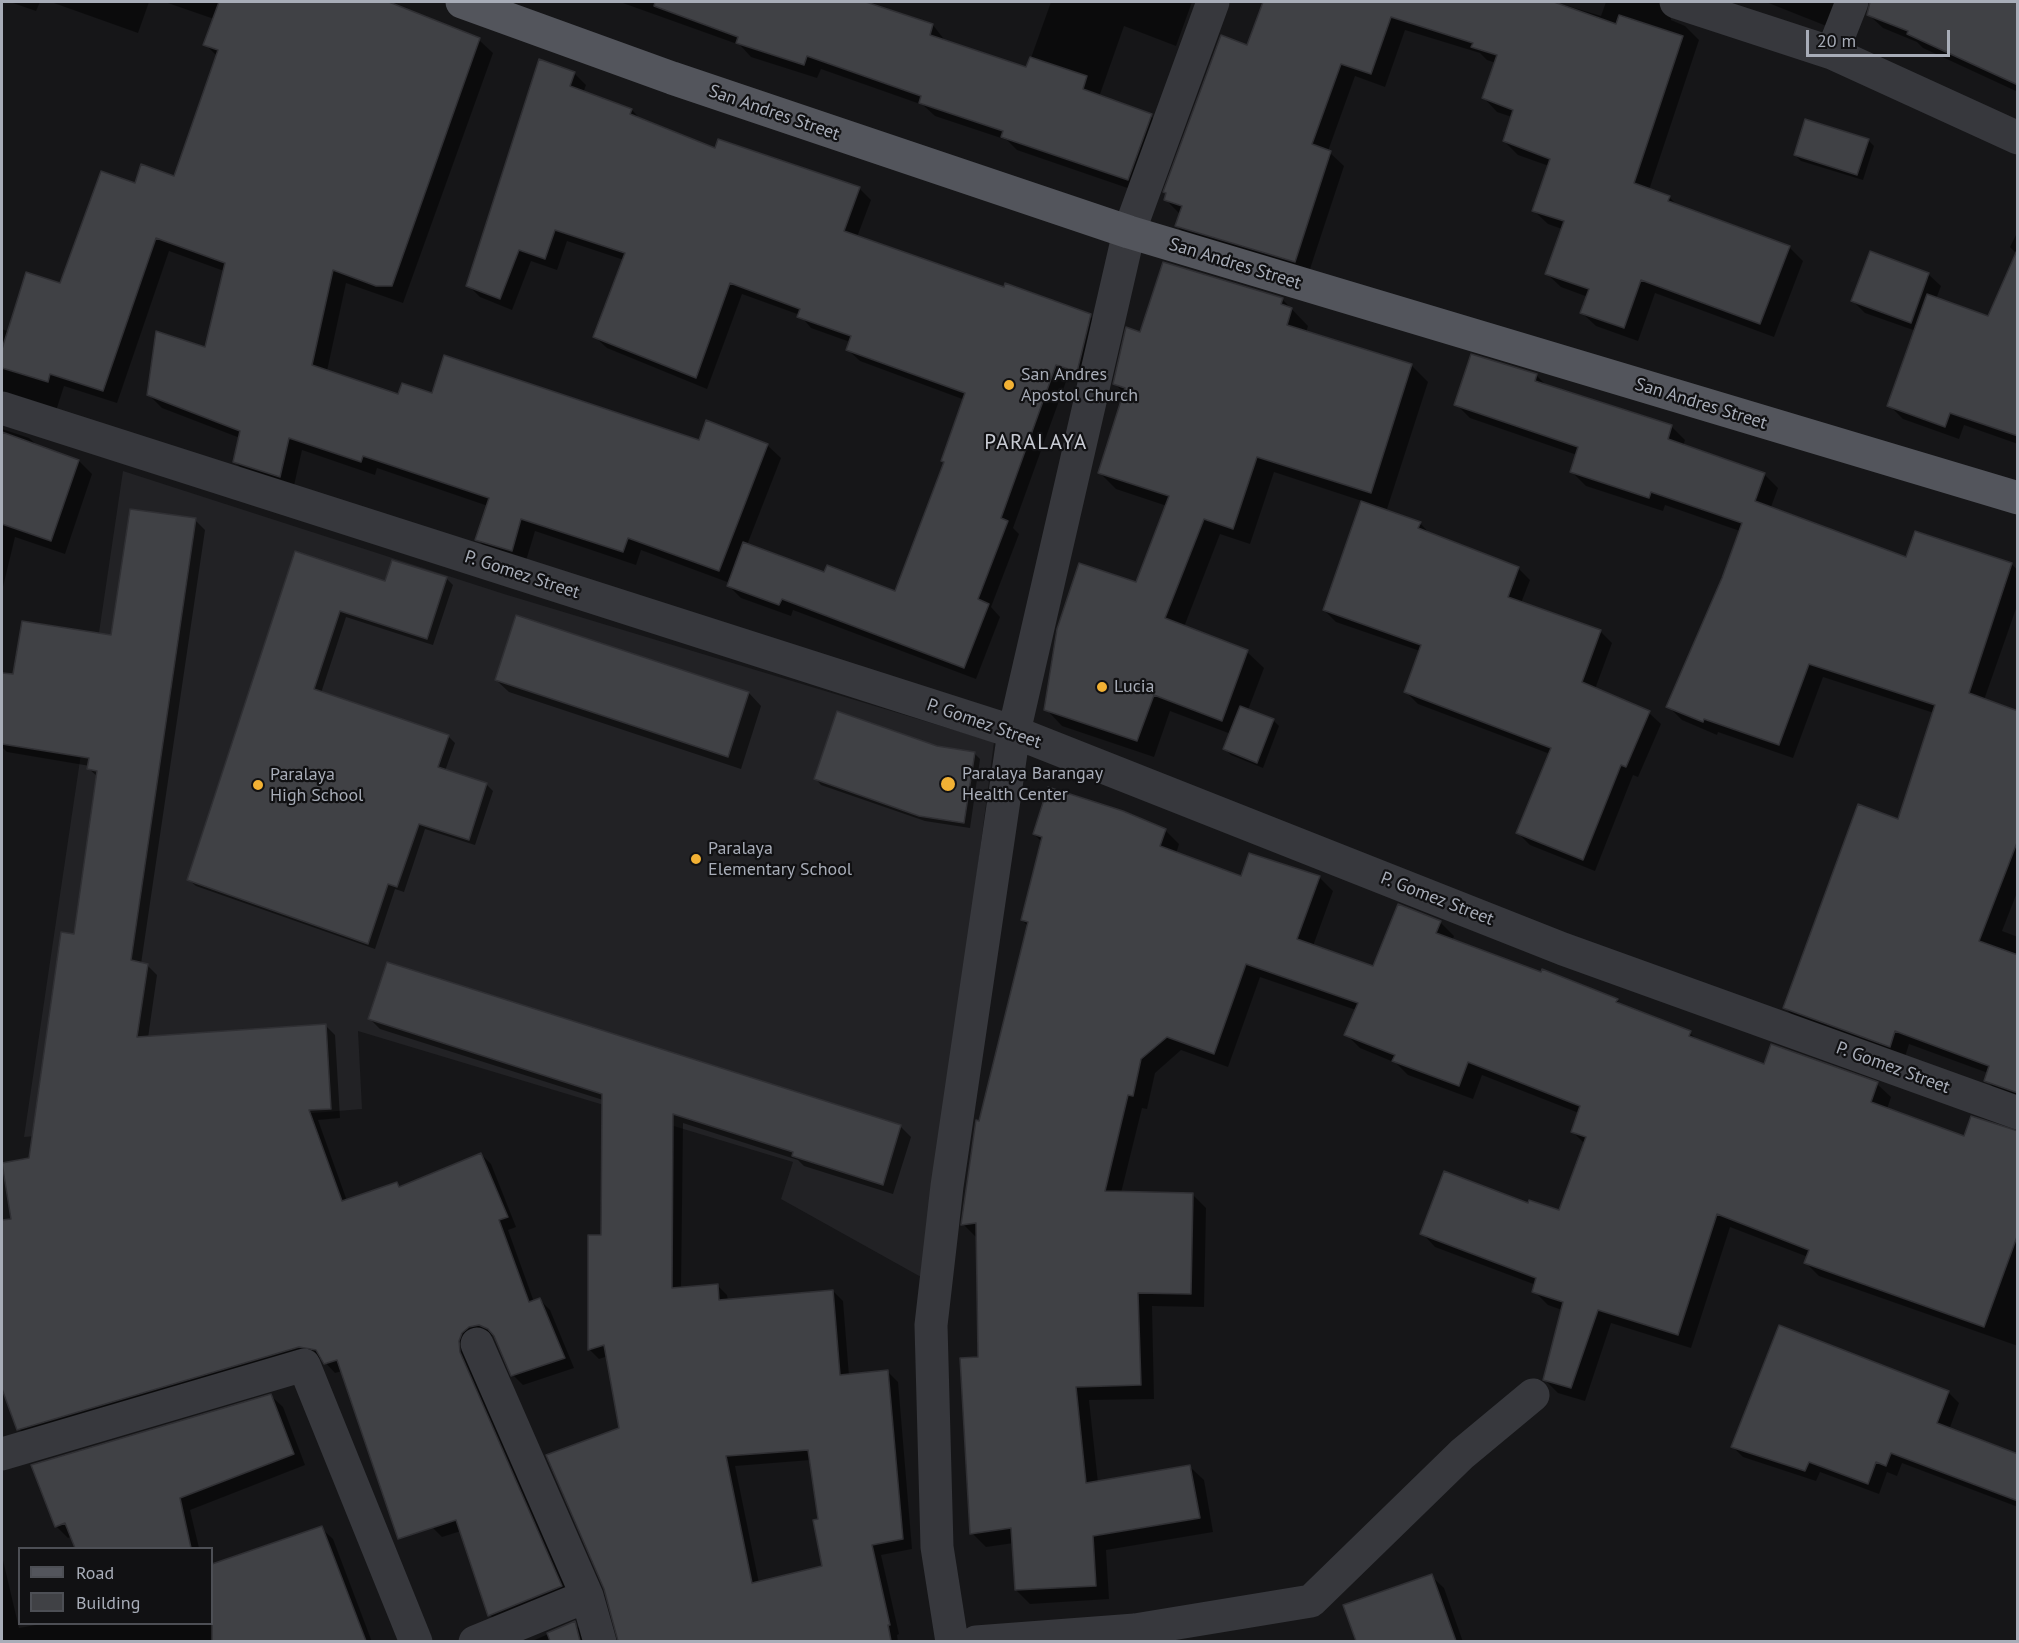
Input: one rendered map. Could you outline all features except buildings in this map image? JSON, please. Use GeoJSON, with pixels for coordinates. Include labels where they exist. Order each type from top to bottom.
{"type":"FeatureCollection","features":[{"type":"Feature","properties":{"kind":"main road","name":"San Andres Street"},"geometry":{"type":"LineString","coordinates":[[462,2],[672,78],[1129,232],[2018,498]]}},
{"type":"Feature","properties":{"kind":"street"},"geometry":{"type":"LineString","coordinates":[[952,1641],[937,1546],[931,1325],[947,1186],[1014,732],[1129,232],[1212,2]]}},
{"type":"Feature","properties":{"kind":"street"},"geometry":{"type":"LineString","coordinates":[[1676,2],[1832,53],[2018,138]]}},
{"type":"Feature","properties":{"kind":"street"},"geometry":{"type":"LineString","coordinates":[[1832,53],[1852,2]]}},
{"type":"Feature","properties":{"kind":"street","name":"P. Gomez Street"},"geometry":{"type":"LineString","coordinates":[[2,408],[1014,732],[1563,949],[2018,1113]]}},
{"type":"Feature","properties":{"kind":"street"},"geometry":{"type":"LineString","coordinates":[[477,1344],[586,1596],[600,1641]]}},
{"type":"Feature","properties":{"kind":"street"},"geometry":{"type":"LineString","coordinates":[[2,1454],[304,1365],[416,1641]]}},
{"type":"Feature","properties":{"kind":"street"},"geometry":{"type":"LineString","coordinates":[[976,1641],[1135,1630],[1311,1600],[1462,1454],[1533,1395]]}},
{"type":"Feature","properties":{"kind":"street"},"geometry":{"type":"LineString","coordinates":[[475,1641],[586,1596]]}},
{"type":"Feature","properties":{"kind":"shaded area"},"geometry":{"type":"Polygon","coordinates":[[[123,471],[504,594],[994,742],[946,1114],[921,1277],[781,1199],[793,1162],[358,1031],[362,1109],[24,1137],[123,471]]]}},
{"type":"Feature","properties":{"kind":"place","name":"San Andres Apostol Church"},"geometry":{"type":"Point","coordinates":[1009,385]}},
{"type":"Feature","properties":{"kind":"place","name":"Lucia"},"geometry":{"type":"Point","coordinates":[1102,687]}},
{"type":"Feature","properties":{"kind":"place","name":"Paralaya Barangay Health Center"},"geometry":{"type":"Point","coordinates":[948,784]}},
{"type":"Feature","properties":{"kind":"place","name":"Paralaya High School"},"geometry":{"type":"Point","coordinates":[258,785]}},
{"type":"Feature","properties":{"kind":"place","name":"Paralaya Elementary School"},"geometry":{"type":"Point","coordinates":[696,859]}},
{"type":"Feature","properties":{"kind":"district","name":"PARALAYA"},"geometry":{"type":"Point","coordinates":[1036,443]}}]}
